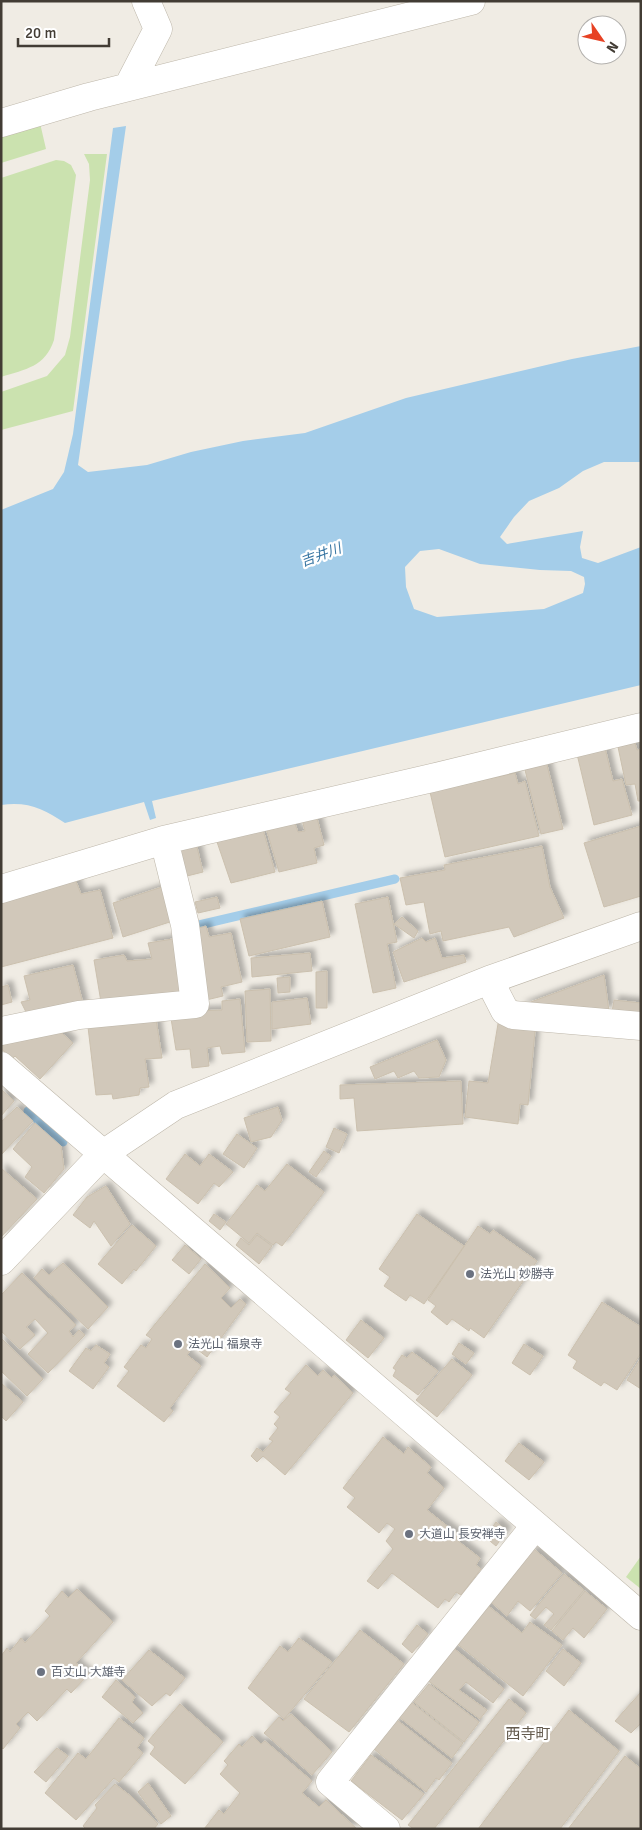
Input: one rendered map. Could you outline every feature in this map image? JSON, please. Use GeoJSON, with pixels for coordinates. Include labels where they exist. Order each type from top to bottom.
{"type":"FeatureCollection","features":[{"type":"Feature","properties":{"kind":"street"},"geometry":{"type":"LineString","coordinates":[[1,123],[128,87],[472,1]]}},
{"type":"Feature","properties":{"kind":"street"},"geometry":{"type":"LineString","coordinates":[[128,87],[158,30],[153,4]]}},
{"type":"Feature","properties":{"kind":"street"},"geometry":{"type":"LineString","coordinates":[[1,889],[164,840],[641,727]]}},
{"type":"Feature","properties":{"kind":"street"},"geometry":{"type":"LineString","coordinates":[[1,1031],[79,1015],[194,1004],[185,925],[164,840]]}},
{"type":"Feature","properties":{"kind":"street"},"geometry":{"type":"LineString","coordinates":[[1,1261],[103,1154],[176,1106],[489,980],[641,926]]}},
{"type":"Feature","properties":{"kind":"street"},"geometry":{"type":"LineString","coordinates":[[489,980],[505,1011],[513,1015],[641,1026]]}},
{"type":"Feature","properties":{"kind":"street"},"geometry":{"type":"LineString","coordinates":[[1,1066],[641,1616]]}},
{"type":"Feature","properties":{"kind":"street"},"geometry":{"type":"LineString","coordinates":[[386,1829],[330,1782],[535,1526]]}},
{"type":"Feature","properties":{"kind":"green space"},"geometry":{"type":"Polygon","coordinates":[[[40,123],[46,149],[1,163],[1,133],[40,123]]]}},
{"type":"Feature","properties":{"kind":"green space"},"geometry":{"type":"Polygon","coordinates":[[[84,154],[107,154],[73,411],[1,430],[1,392],[47,376],[65,355],[70,337],[90,180],[89,164],[84,154]]]}},
{"type":"Feature","properties":{"kind":"green space"},"geometry":{"type":"Polygon","coordinates":[[[56,160],[64,161],[71,165],[76,175],[54,340],[45,356],[34,366],[1,377],[1,178],[56,160]]]}},
{"type":"Feature","properties":{"kind":"green space"},"geometry":{"type":"Polygon","coordinates":[[[641,1556],[641,1589],[626,1577],[641,1556]]]}},
{"type":"Feature","properties":{"kind":"water","name":"吉井川"},"geometry":{"type":"Polygon","coordinates":[[[126,126],[78,465],[88,472],[147,465],[191,452],[243,441],[305,433],[406,398],[572,359],[641,346],[641,462],[604,462],[583,471],[559,488],[529,501],[514,517],[500,537],[507,544],[583,531],[580,547],[582,558],[598,563],[641,547],[641,685],[152,801],[156,818],[150,820],[144,802],[65,823],[50,814],[28,805],[1,805],[1,510],[53,489],[64,472],[73,434],[113,128],[126,126]],[[439,549],[420,551],[405,567],[406,587],[414,609],[437,617],[544,609],[583,593],[584,577],[571,571],[480,564],[439,549]]]}},
{"type":"Feature","properties":{"kind":"building"},"geometry":{"type":"Polygon","coordinates":[[[635,743],[637,750],[641,749],[641,801],[638,801],[635,784],[626,785],[618,747],[635,743]]]}},
{"type":"Feature","properties":{"kind":"building"},"geometry":{"type":"Polygon","coordinates":[[[605,748],[613,781],[622,779],[632,815],[594,825],[577,754],[605,748]]]}},
{"type":"Feature","properties":{"kind":"building"},"geometry":{"type":"Polygon","coordinates":[[[546,761],[563,829],[541,834],[524,766],[546,761]]]}},
{"type":"Feature","properties":{"kind":"building"},"geometry":{"type":"Polygon","coordinates":[[[515,773],[518,784],[525,781],[539,836],[445,857],[430,792],[515,773]]]}},
{"type":"Feature","properties":{"kind":"building"},"geometry":{"type":"Polygon","coordinates":[[[317,818],[324,845],[314,848],[317,863],[279,872],[266,828],[294,821],[298,832],[305,831],[302,820],[317,818]]]}},
{"type":"Feature","properties":{"kind":"building"},"geometry":{"type":"Polygon","coordinates":[[[262,826],[275,872],[231,883],[216,839],[262,826]]]}},
{"type":"Feature","properties":{"kind":"building"},"geometry":{"type":"Polygon","coordinates":[[[641,826],[641,896],[604,907],[584,843],[641,826]]]}},
{"type":"Feature","properties":{"kind":"building"},"geometry":{"type":"Polygon","coordinates":[[[196,843],[203,872],[179,878],[172,850],[196,843]]]}},
{"type":"Feature","properties":{"kind":"building"},"geometry":{"type":"Polygon","coordinates":[[[542,846],[550,887],[564,918],[514,937],[509,927],[443,941],[441,931],[430,934],[424,902],[406,905],[400,878],[445,870],[444,865],[542,846]]]}},
{"type":"Feature","properties":{"kind":"building"},"geometry":{"type":"Polygon","coordinates":[[[75,879],[81,894],[100,890],[113,938],[1,967],[1,900],[75,879]]]}},
{"type":"Feature","properties":{"kind":"building"},"geometry":{"type":"Polygon","coordinates":[[[165,886],[176,920],[123,937],[113,903],[165,886]]]}},
{"type":"Feature","properties":{"kind":"building"},"geometry":{"type":"Polygon","coordinates":[[[217,897],[220,908],[198,913],[195,902],[217,897]]]}},
{"type":"Feature","properties":{"kind":"building"},"geometry":{"type":"Polygon","coordinates":[[[388,897],[397,942],[387,944],[396,988],[373,993],[355,904],[388,897]]]}},
{"type":"Feature","properties":{"kind":"building"},"geometry":{"type":"Polygon","coordinates":[[[322,901],[330,937],[249,956],[240,919],[322,901]]]}},
{"type":"Feature","properties":{"kind":"building"},"geometry":{"type":"Polygon","coordinates":[[[402,917],[418,931],[414,938],[394,924],[402,917]]]}},
{"type":"Feature","properties":{"kind":"building"},"geometry":{"type":"Polygon","coordinates":[[[206,926],[209,937],[231,933],[242,982],[221,987],[223,996],[202,1001],[191,930],[206,926]]]}},
{"type":"Feature","properties":{"kind":"building"},"geometry":{"type":"Polygon","coordinates":[[[179,938],[187,991],[101,1002],[94,960],[124,955],[127,961],[152,959],[148,943],[179,938]]]}},
{"type":"Feature","properties":{"kind":"building"},"geometry":{"type":"Polygon","coordinates":[[[422,938],[426,942],[435,938],[442,958],[464,955],[466,962],[404,982],[393,952],[422,938]]]}},
{"type":"Feature","properties":{"kind":"building"},"geometry":{"type":"Polygon","coordinates":[[[310,953],[312,971],[252,977],[251,958],[310,953]]]}},
{"type":"Feature","properties":{"kind":"building"},"geometry":{"type":"Polygon","coordinates":[[[73,965],[84,1007],[28,1016],[21,1002],[30,1000],[24,976],[73,965]]]}},
{"type":"Feature","properties":{"kind":"building"},"geometry":{"type":"Polygon","coordinates":[[[327,971],[327,1008],[316,1008],[316,972],[327,971]]]}},
{"type":"Feature","properties":{"kind":"building"},"geometry":{"type":"Polygon","coordinates":[[[604,975],[609,1011],[520,1006],[604,975]]]}},
{"type":"Feature","properties":{"kind":"building"},"geometry":{"type":"Polygon","coordinates":[[[290,977],[290,992],[278,993],[277,978],[290,977]]]}},
{"type":"Feature","properties":{"kind":"building"},"geometry":{"type":"Polygon","coordinates":[[[8,985],[12,1002],[1,1005],[1,987],[8,985]]]}},
{"type":"Feature","properties":{"kind":"building"},"geometry":{"type":"Polygon","coordinates":[[[270,989],[271,1041],[247,1042],[245,991],[270,989]]]}},
{"type":"Feature","properties":{"kind":"building"},"geometry":{"type":"Polygon","coordinates":[[[307,998],[311,1024],[272,1029],[272,1002],[307,998]]]}},
{"type":"Feature","properties":{"kind":"building"},"geometry":{"type":"Polygon","coordinates":[[[240,999],[245,1052],[222,1054],[220,1046],[207,1048],[209,1066],[192,1068],[190,1049],[176,1050],[170,1012],[222,1010],[222,1001],[240,999]]]}},
{"type":"Feature","properties":{"kind":"building"},"geometry":{"type":"Polygon","coordinates":[[[614,1000],[641,1003],[641,1016],[612,1012],[614,1000]]]}},
{"type":"Feature","properties":{"kind":"building"},"geometry":{"type":"Polygon","coordinates":[[[499,1018],[536,1021],[528,1105],[520,1104],[518,1124],[465,1117],[469,1081],[488,1083],[499,1018]]]}},
{"type":"Feature","properties":{"kind":"building"},"geometry":{"type":"Polygon","coordinates":[[[156,1019],[162,1058],[145,1059],[149,1087],[140,1088],[139,1095],[113,1099],[112,1094],[96,1095],[88,1027],[156,1019]]]}},
{"type":"Feature","properties":{"kind":"building"},"geometry":{"type":"Polygon","coordinates":[[[55,1027],[73,1043],[40,1079],[15,1056],[13,1058],[1,1049],[1,1042],[55,1027]]]}},
{"type":"Feature","properties":{"kind":"building"},"geometry":{"type":"Polygon","coordinates":[[[437,1040],[446,1060],[439,1077],[419,1078],[414,1071],[398,1078],[394,1071],[375,1079],[370,1067],[437,1040]]]}},
{"type":"Feature","properties":{"kind":"building"},"geometry":{"type":"Polygon","coordinates":[[[461,1081],[463,1124],[357,1131],[354,1098],[340,1099],[340,1085],[461,1081]]]}},
{"type":"Feature","properties":{"kind":"building"},"geometry":{"type":"Polygon","coordinates":[[[1,1089],[14,1101],[1,1116],[1,1089]]]}},
{"type":"Feature","properties":{"kind":"building"},"geometry":{"type":"Polygon","coordinates":[[[17,1107],[33,1121],[1,1155],[1,1122],[17,1107]]]}},
{"type":"Feature","properties":{"kind":"building"},"geometry":{"type":"Polygon","coordinates":[[[278,1107],[282,1120],[271,1137],[251,1142],[244,1118],[278,1107]]]}},
{"type":"Feature","properties":{"kind":"building"},"geometry":{"type":"Polygon","coordinates":[[[35,1123],[61,1146],[64,1169],[44,1193],[25,1177],[32,1167],[13,1149],[35,1123]]]}},
{"type":"Feature","properties":{"kind":"building"},"geometry":{"type":"Polygon","coordinates":[[[334,1128],[347,1134],[339,1153],[326,1147],[334,1128]]]}},
{"type":"Feature","properties":{"kind":"building"},"geometry":{"type":"Polygon","coordinates":[[[237,1134],[257,1148],[244,1168],[223,1154],[237,1134]]]}},
{"type":"Feature","properties":{"kind":"building"},"geometry":{"type":"Polygon","coordinates":[[[324,1151],[331,1156],[316,1177],[309,1172],[324,1151]]]}},
{"type":"Feature","properties":{"kind":"building"},"geometry":{"type":"Polygon","coordinates":[[[185,1154],[200,1166],[209,1154],[233,1172],[219,1187],[214,1183],[198,1204],[166,1179],[185,1154]]]}},
{"type":"Feature","properties":{"kind":"building"},"geometry":{"type":"Polygon","coordinates":[[[287,1164],[324,1192],[282,1246],[276,1242],[273,1245],[257,1233],[249,1243],[226,1224],[257,1185],[265,1191],[287,1164]]]}},
{"type":"Feature","properties":{"kind":"building"},"geometry":{"type":"Polygon","coordinates":[[[1,1168],[37,1199],[1,1237],[1,1168]]]}},
{"type":"Feature","properties":{"kind":"building"},"geometry":{"type":"Polygon","coordinates":[[[106,1186],[130,1224],[111,1246],[94,1221],[90,1228],[73,1215],[87,1197],[106,1186]]]}},
{"type":"Feature","properties":{"kind":"building"},"geometry":{"type":"Polygon","coordinates":[[[214,1214],[226,1222],[220,1230],[209,1221],[214,1214]]]}},
{"type":"Feature","properties":{"kind":"building"},"geometry":{"type":"Polygon","coordinates":[[[417,1214],[464,1246],[424,1304],[410,1295],[406,1301],[384,1286],[390,1277],[379,1269],[417,1214]]]}},
{"type":"Feature","properties":{"kind":"building"},"geometry":{"type":"Polygon","coordinates":[[[132,1225],[156,1246],[136,1271],[134,1269],[122,1284],[98,1264],[132,1225]]]}},
{"type":"Feature","properties":{"kind":"building"},"geometry":{"type":"Polygon","coordinates":[[[478,1226],[490,1234],[493,1230],[537,1261],[484,1338],[470,1328],[469,1331],[452,1319],[447,1325],[431,1312],[436,1306],[428,1300],[478,1226]]]}},
{"type":"Feature","properties":{"kind":"building"},"geometry":{"type":"Polygon","coordinates":[[[257,1235],[272,1246],[259,1264],[236,1245],[241,1238],[249,1245],[257,1235]]]}},
{"type":"Feature","properties":{"kind":"building"},"geometry":{"type":"Polygon","coordinates":[[[185,1245],[201,1259],[189,1274],[172,1260],[185,1245]]]}},
{"type":"Feature","properties":{"kind":"building"},"geometry":{"type":"Polygon","coordinates":[[[63,1263],[108,1307],[88,1329],[34,1278],[42,1269],[49,1275],[63,1263]]]}},
{"type":"Feature","properties":{"kind":"building"},"geometry":{"type":"Polygon","coordinates":[[[205,1264],[230,1288],[221,1298],[231,1308],[240,1299],[246,1304],[207,1357],[193,1346],[187,1355],[201,1366],[170,1408],[173,1411],[164,1422],[117,1386],[129,1371],[124,1367],[141,1345],[146,1348],[152,1339],[146,1335],[205,1264]]]}},
{"type":"Feature","properties":{"kind":"building"},"geometry":{"type":"Polygon","coordinates":[[[22,1273],[76,1325],[69,1331],[73,1337],[79,1330],[85,1335],[48,1373],[28,1354],[48,1333],[35,1319],[26,1327],[35,1335],[20,1349],[1,1331],[1,1295],[22,1273]]]}},
{"type":"Feature","properties":{"kind":"building"},"geometry":{"type":"Polygon","coordinates":[[[602,1302],[641,1327],[641,1353],[617,1390],[604,1382],[601,1386],[573,1368],[577,1361],[568,1355],[602,1302]]]}},
{"type":"Feature","properties":{"kind":"building"},"geometry":{"type":"Polygon","coordinates":[[[361,1320],[384,1338],[368,1358],[346,1340],[361,1320]]]}},
{"type":"Feature","properties":{"kind":"building"},"geometry":{"type":"Polygon","coordinates":[[[1,1338],[43,1379],[27,1396],[1,1371],[1,1338]]]}},
{"type":"Feature","properties":{"kind":"building"},"geometry":{"type":"Polygon","coordinates":[[[459,1343],[474,1353],[466,1364],[452,1354],[459,1343]]]}},
{"type":"Feature","properties":{"kind":"building"},"geometry":{"type":"Polygon","coordinates":[[[524,1344],[543,1356],[530,1375],[512,1363],[524,1344]]]}},
{"type":"Feature","properties":{"kind":"building"},"geometry":{"type":"Polygon","coordinates":[[[96,1345],[110,1354],[104,1363],[109,1367],[93,1389],[69,1371],[86,1348],[91,1351],[96,1345]]]}},
{"type":"Feature","properties":{"kind":"building"},"geometry":{"type":"Polygon","coordinates":[[[412,1352],[438,1371],[418,1395],[393,1376],[396,1370],[393,1368],[402,1355],[407,1358],[412,1352]]]}},
{"type":"Feature","properties":{"kind":"building"},"geometry":{"type":"Polygon","coordinates":[[[641,1358],[641,1389],[627,1380],[641,1358]]]}},
{"type":"Feature","properties":{"kind":"building"},"geometry":{"type":"Polygon","coordinates":[[[452,1359],[472,1375],[437,1417],[416,1400],[452,1359]]]}},
{"type":"Feature","properties":{"kind":"building"},"geometry":{"type":"Polygon","coordinates":[[[306,1365],[318,1376],[323,1370],[332,1378],[334,1375],[353,1393],[285,1475],[263,1456],[257,1462],[251,1456],[257,1448],[263,1452],[273,1441],[269,1439],[278,1428],[274,1424],[280,1417],[274,1412],[291,1393],[285,1389],[306,1365]]]}},
{"type":"Feature","properties":{"kind":"building"},"geometry":{"type":"Polygon","coordinates":[[[1,1383],[23,1402],[6,1421],[1,1416],[1,1383]]]}},
{"type":"Feature","properties":{"kind":"building"},"geometry":{"type":"Polygon","coordinates":[[[383,1437],[404,1454],[408,1447],[431,1467],[427,1473],[444,1488],[427,1510],[461,1537],[458,1541],[480,1558],[476,1565],[481,1569],[461,1595],[456,1592],[449,1602],[445,1599],[438,1608],[392,1573],[378,1589],[367,1581],[393,1549],[386,1541],[395,1529],[387,1523],[379,1533],[347,1507],[355,1498],[343,1488],[383,1437]]]}},
{"type":"Feature","properties":{"kind":"building"},"geometry":{"type":"Polygon","coordinates":[[[519,1443],[544,1462],[529,1480],[505,1461],[519,1443]]]}},
{"type":"Feature","properties":{"kind":"building"},"geometry":{"type":"Polygon","coordinates":[[[496,1522],[507,1531],[496,1546],[485,1537],[496,1522]]]}},
{"type":"Feature","properties":{"kind":"building"},"geometry":{"type":"Polygon","coordinates":[[[534,1549],[562,1573],[530,1611],[518,1601],[507,1616],[491,1602],[534,1549]]]}},
{"type":"Feature","properties":{"kind":"building"},"geometry":{"type":"Polygon","coordinates":[[[564,1574],[584,1590],[551,1630],[544,1625],[554,1614],[546,1607],[535,1619],[530,1615],[564,1574]]]}},
{"type":"Feature","properties":{"kind":"building"},"geometry":{"type":"Polygon","coordinates":[[[77,1589],[113,1622],[76,1663],[89,1674],[71,1693],[67,1689],[37,1721],[28,1712],[16,1724],[20,1728],[3,1749],[1,1747],[1,1656],[7,1648],[10,1652],[21,1638],[25,1643],[50,1616],[45,1611],[62,1591],[68,1598],[77,1589]]]}},
{"type":"Feature","properties":{"kind":"building"},"geometry":{"type":"Polygon","coordinates":[[[585,1591],[607,1609],[584,1638],[573,1628],[563,1640],[552,1631],[585,1591]]]}},
{"type":"Feature","properties":{"kind":"building"},"geometry":{"type":"Polygon","coordinates":[[[486,1604],[522,1633],[530,1622],[562,1645],[523,1696],[455,1642],[486,1604]]]}},
{"type":"Feature","properties":{"kind":"building"},"geometry":{"type":"Polygon","coordinates":[[[417,1625],[428,1634],[412,1653],[402,1644],[417,1625]]]}},
{"type":"Feature","properties":{"kind":"building"},"geometry":{"type":"Polygon","coordinates":[[[360,1630],[404,1664],[349,1732],[304,1699],[360,1630]]]}},
{"type":"Feature","properties":{"kind":"building"},"geometry":{"type":"Polygon","coordinates":[[[299,1638],[332,1662],[284,1719],[248,1688],[280,1646],[288,1652],[299,1638]]]}},
{"type":"Feature","properties":{"kind":"building"},"geometry":{"type":"Polygon","coordinates":[[[452,1647],[504,1689],[493,1703],[466,1682],[459,1690],[487,1710],[480,1719],[427,1680],[452,1647]]]}},
{"type":"Feature","properties":{"kind":"building"},"geometry":{"type":"Polygon","coordinates":[[[563,1649],[581,1663],[564,1686],[546,1671],[563,1649]]]}},
{"type":"Feature","properties":{"kind":"building"},"geometry":{"type":"Polygon","coordinates":[[[149,1650],[185,1678],[170,1696],[166,1693],[152,1706],[122,1680],[149,1650]]]}},
{"type":"Feature","properties":{"kind":"building"},"geometry":{"type":"Polygon","coordinates":[[[116,1680],[135,1697],[132,1702],[143,1713],[133,1723],[102,1697],[116,1680]]]}},
{"type":"Feature","properties":{"kind":"building"},"geometry":{"type":"Polygon","coordinates":[[[429,1684],[479,1722],[464,1742],[414,1702],[429,1684]]]}},
{"type":"Feature","properties":{"kind":"building"},"geometry":{"type":"Polygon","coordinates":[[[641,1692],[641,1723],[631,1733],[615,1721],[641,1692]]]}},
{"type":"Feature","properties":{"kind":"building"},"geometry":{"type":"Polygon","coordinates":[[[509,1699],[526,1713],[434,1829],[414,1829],[408,1825],[509,1699]]]}},
{"type":"Feature","properties":{"kind":"building"},"geometry":{"type":"Polygon","coordinates":[[[411,1702],[463,1743],[452,1758],[399,1717],[411,1702]]]}},
{"type":"Feature","properties":{"kind":"building"},"geometry":{"type":"Polygon","coordinates":[[[180,1704],[223,1742],[185,1784],[150,1754],[155,1747],[148,1741],[180,1704]]]}},
{"type":"Feature","properties":{"kind":"building"},"geometry":{"type":"Polygon","coordinates":[[[569,1710],[619,1751],[560,1829],[478,1829],[569,1710]]]}},
{"type":"Feature","properties":{"kind":"building"},"geometry":{"type":"Polygon","coordinates":[[[291,1714],[332,1752],[312,1775],[264,1733],[279,1717],[283,1721],[291,1714]]]}},
{"type":"Feature","properties":{"kind":"building"},"geometry":{"type":"Polygon","coordinates":[[[119,1718],[144,1738],[137,1748],[143,1753],[119,1782],[114,1778],[76,1820],[45,1793],[78,1753],[86,1759],[119,1718]]]}},
{"type":"Feature","properties":{"kind":"building"},"geometry":{"type":"Polygon","coordinates":[[[397,1720],[452,1763],[439,1780],[436,1778],[426,1792],[374,1749],[397,1720]]]}},
{"type":"Feature","properties":{"kind":"building"},"geometry":{"type":"Polygon","coordinates":[[[252,1736],[261,1744],[265,1741],[312,1781],[302,1793],[319,1807],[326,1800],[357,1829],[204,1829],[219,1810],[224,1814],[240,1793],[220,1774],[228,1765],[224,1761],[239,1744],[242,1747],[252,1736]]]}},
{"type":"Feature","properties":{"kind":"building"},"geometry":{"type":"Polygon","coordinates":[[[57,1748],[68,1756],[46,1782],[34,1772],[57,1748]]]}},
{"type":"Feature","properties":{"kind":"building"},"geometry":{"type":"Polygon","coordinates":[[[371,1755],[424,1794],[402,1820],[351,1781],[371,1755]]]}},
{"type":"Feature","properties":{"kind":"building"},"geometry":{"type":"Polygon","coordinates":[[[625,1756],[641,1769],[641,1829],[568,1829],[625,1756]]]}},
{"type":"Feature","properties":{"kind":"building"},"geometry":{"type":"Polygon","coordinates":[[[148,1783],[171,1816],[161,1824],[138,1792],[148,1783]]]}},
{"type":"Feature","properties":{"kind":"building"},"geometry":{"type":"Polygon","coordinates":[[[115,1784],[132,1797],[158,1824],[154,1829],[86,1829],[83,1826],[97,1808],[95,1805],[115,1784]]]}},
{"type":"Feature","properties":{"kind":"waterway"},"geometry":{"type":"LineString","coordinates":[[199,925],[395,879]]}},
{"type":"Feature","properties":{"kind":"waterway"},"geometry":{"type":"LineString","coordinates":[[28,1111],[63,1142]]}},
{"type":"Feature","properties":{"kind":"place","name":"法光山 妙勝寺"},"geometry":{"type":"Point","coordinates":[470,1274]}},
{"type":"Feature","properties":{"kind":"place","name":"法光山 福泉寺"},"geometry":{"type":"Point","coordinates":[178,1344]}},
{"type":"Feature","properties":{"kind":"place","name":"大道山 長安禅寺"},"geometry":{"type":"Point","coordinates":[409,1534]}},
{"type":"Feature","properties":{"kind":"place","name":"百丈山 大雄寺"},"geometry":{"type":"Point","coordinates":[41,1672]}},
{"type":"Feature","properties":{"kind":"district","name":"西寺町"},"geometry":{"type":"Point","coordinates":[528,1734]}}]}
